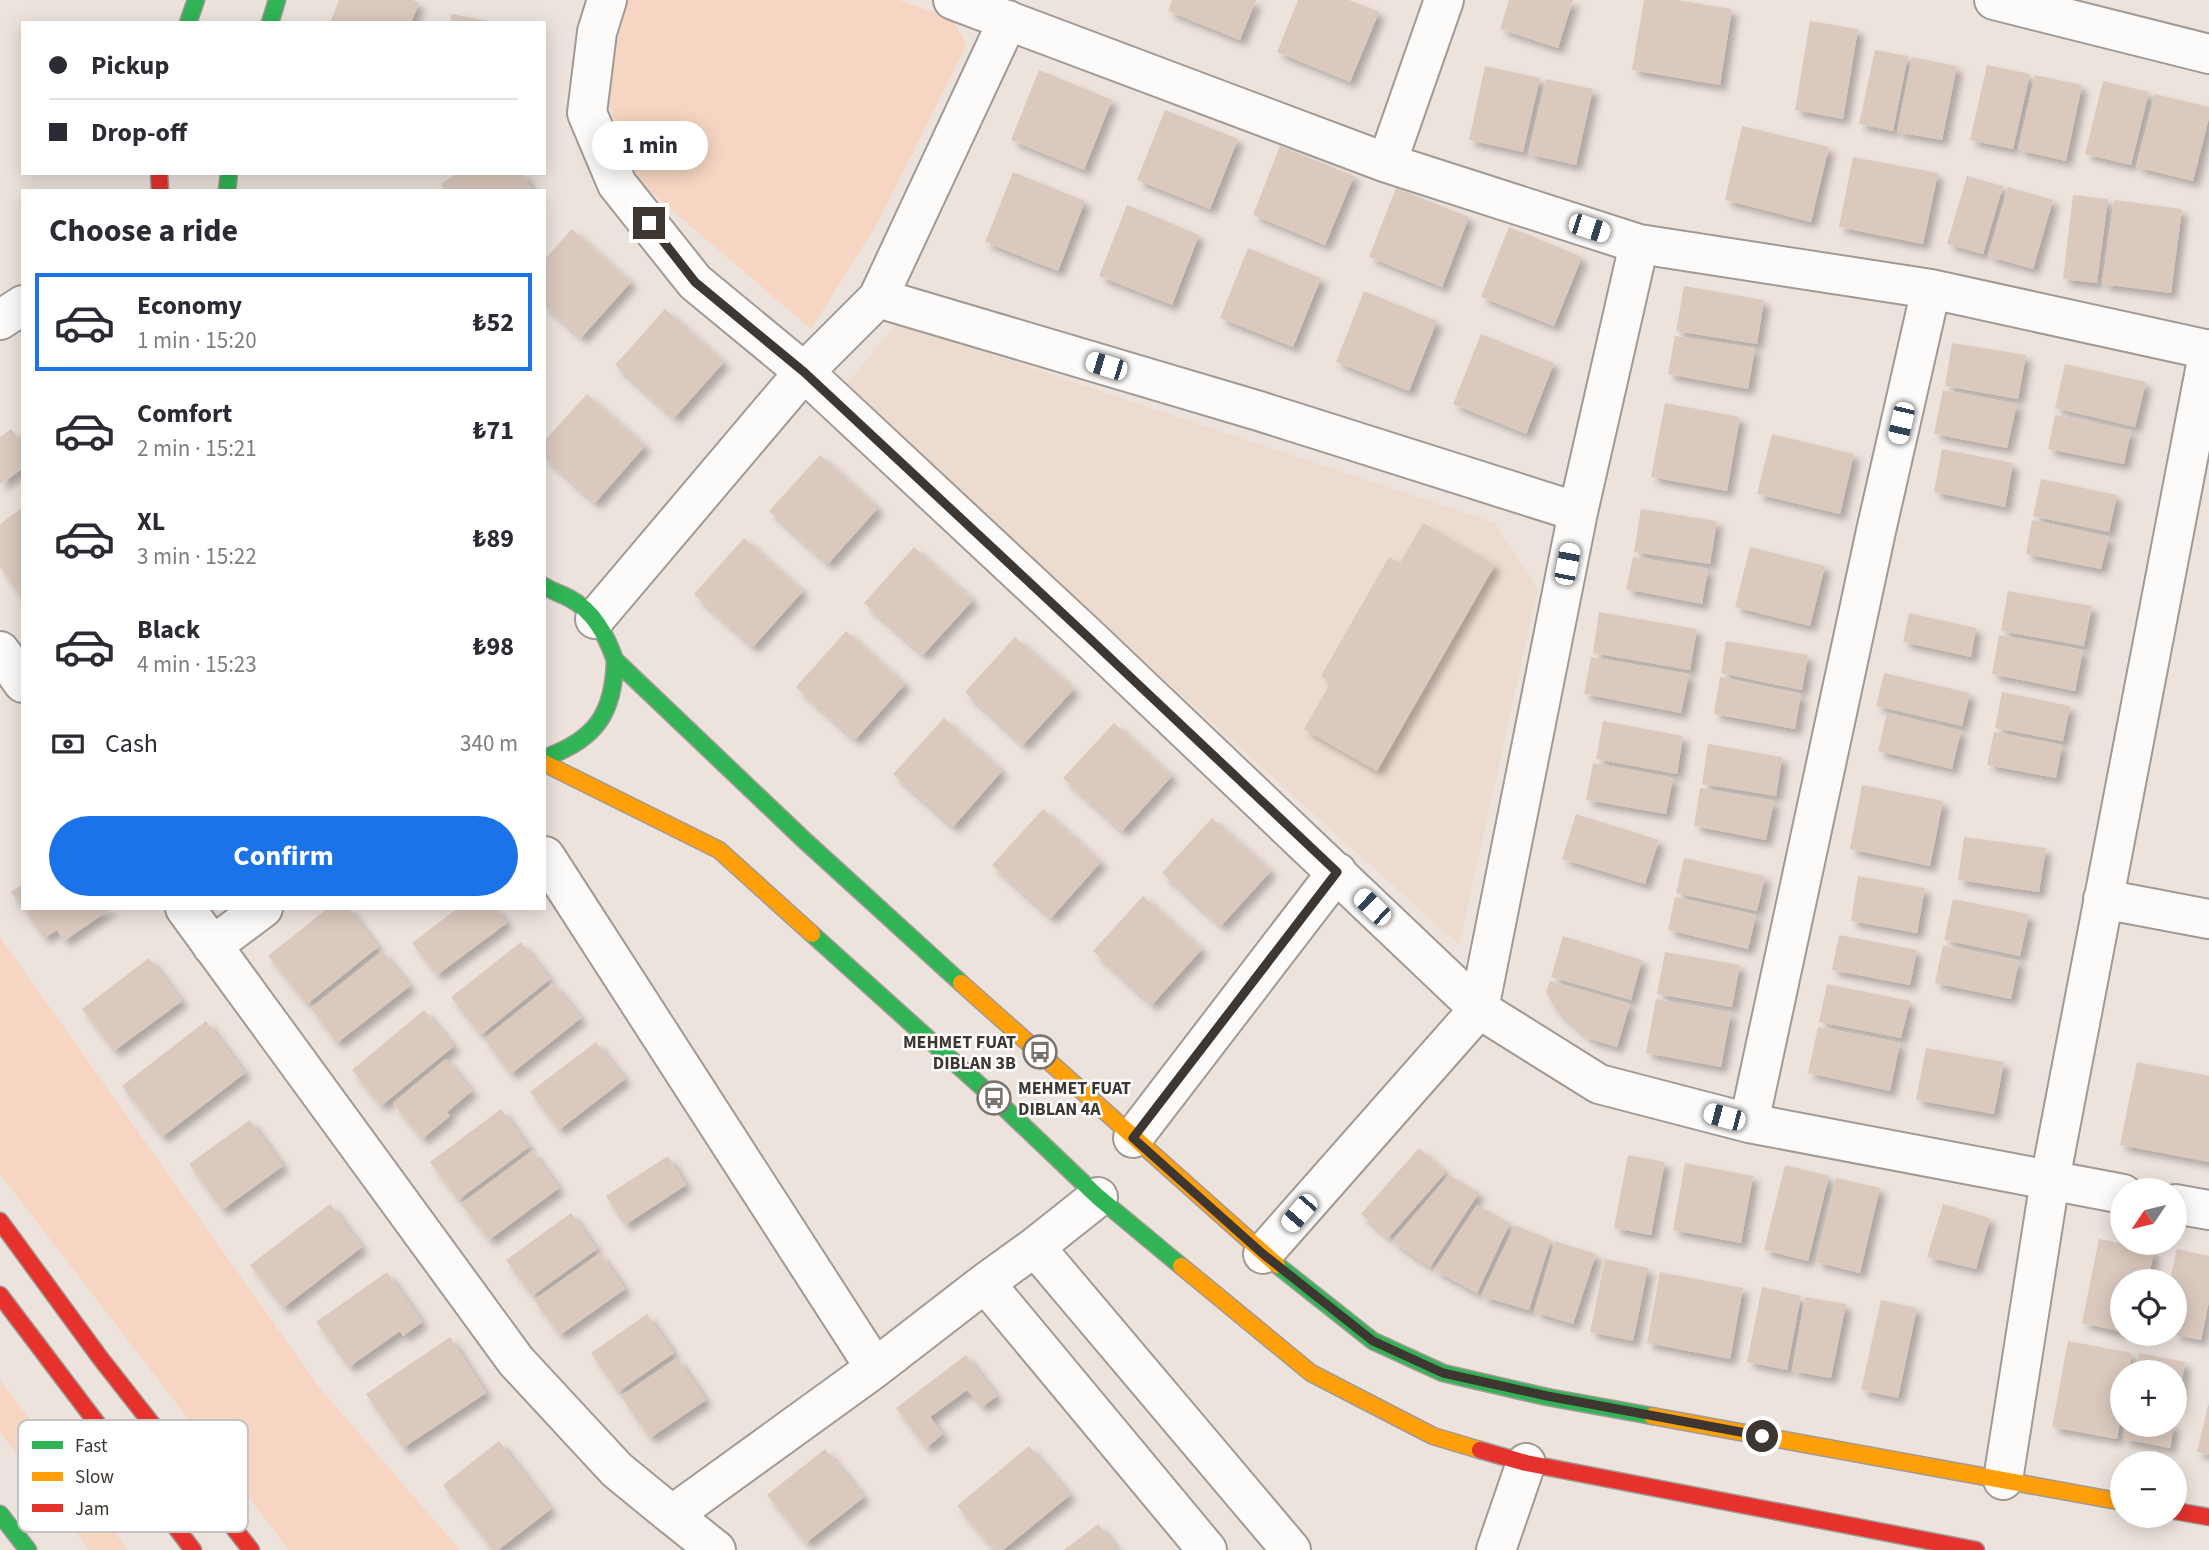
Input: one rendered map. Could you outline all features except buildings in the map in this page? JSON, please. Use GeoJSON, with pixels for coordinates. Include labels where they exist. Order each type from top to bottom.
{"type":"FeatureCollection","features":[{"type":"Feature","properties":{"kind":"main road"},"geometry":{"type":"LineString","coordinates":[[189,21],[196,0]]}},
{"type":"Feature","properties":{"kind":"main road"},"geometry":{"type":"LineString","coordinates":[[271,21],[277,0]]}},
{"type":"Feature","properties":{"kind":"main road"},"geometry":{"type":"LineString","coordinates":[[546,588],[578,603],[595,618],[607,638],[615,660],[616,680],[610,703],[599,725],[583,740],[546,760]]}},
{"type":"Feature","properties":{"kind":"main road"},"geometry":{"type":"LineString","coordinates":[[615,660],[803,839],[1133,1138],[1263,1254],[1373,1341],[1443,1373],[1547,1396],[2110,1500]]}},
{"type":"Feature","properties":{"kind":"main road"},"geometry":{"type":"LineString","coordinates":[[546,762],[719,850],[994,1098],[1098,1197],[1311,1373],[1433,1436],[1526,1464],[1976,1550]]}},
{"type":"Feature","properties":{"kind":"main road"},"geometry":{"type":"LineString","coordinates":[[0,1221],[149,1420]]}},
{"type":"Feature","properties":{"kind":"main road"},"geometry":{"type":"LineString","coordinates":[[0,1295],[95,1420]]}},
{"type":"Feature","properties":{"kind":"main road"},"geometry":{"type":"LineString","coordinates":[[2187,1513],[2209,1517]]}},
{"type":"Feature","properties":{"kind":"main road"},"geometry":{"type":"LineString","coordinates":[[0,1514],[28,1550]]}},
{"type":"Feature","properties":{"kind":"main road"},"geometry":{"type":"LineString","coordinates":[[179,1532],[193,1550]]}},
{"type":"Feature","properties":{"kind":"main road"},"geometry":{"type":"LineString","coordinates":[[237,1532],[251,1550]]}},
{"type":"Feature","properties":{"kind":"street"},"geometry":{"type":"LineString","coordinates":[[607,0],[597,32],[587,113],[618,184],[695,282],[804,372],[1337,872],[1479,1009],[1599,1084],[1749,1123],[2110,1192]]}},
{"type":"Feature","properties":{"kind":"street"},"geometry":{"type":"LineString","coordinates":[[953,0],[1387,163],[1639,244],[1931,289],[2209,350],[2206,394],[2103,899],[2050,1180],[2003,1480]]}},
{"type":"Feature","properties":{"kind":"street"},"geometry":{"type":"LineString","coordinates":[[1387,163],[1444,0]]}},
{"type":"Feature","properties":{"kind":"street"},"geometry":{"type":"LineString","coordinates":[[1994,0],[2209,54]]}},
{"type":"Feature","properties":{"kind":"street"},"geometry":{"type":"LineString","coordinates":[[595,618],[804,372],[877,298],[1008,20]]}},
{"type":"Feature","properties":{"kind":"street"},"geometry":{"type":"LineString","coordinates":[[1263,1254],[1479,1009],[1578,512],[1639,244]]}},
{"type":"Feature","properties":{"kind":"street"},"geometry":{"type":"LineString","coordinates":[[1749,1123],[1931,289]]}},
{"type":"Feature","properties":{"kind":"street"},"geometry":{"type":"LineString","coordinates":[[877,298],[1259,411],[1578,512]]}},
{"type":"Feature","properties":{"kind":"street"},"geometry":{"type":"LineString","coordinates":[[0,320],[21,305]]}},
{"type":"Feature","properties":{"kind":"street"},"geometry":{"type":"LineString","coordinates":[[0,651],[21,679]]}},
{"type":"Feature","properties":{"kind":"street"},"geometry":{"type":"LineString","coordinates":[[546,858],[875,1368]]}},
{"type":"Feature","properties":{"kind":"street"},"geometry":{"type":"LineString","coordinates":[[1133,1138],[1337,872]]}},
{"type":"Feature","properties":{"kind":"street"},"geometry":{"type":"LineString","coordinates":[[2103,899],[2209,919]]}},
{"type":"Feature","properties":{"kind":"street"},"geometry":{"type":"LineString","coordinates":[[186,910],[516,1361],[617,1470],[716,1550]]}},
{"type":"Feature","properties":{"kind":"street"},"geometry":{"type":"LineString","coordinates":[[212,946],[260,910]]}},
{"type":"Feature","properties":{"kind":"street"},"geometry":{"type":"LineString","coordinates":[[672,1515],[875,1368],[1098,1197]]}},
{"type":"Feature","properties":{"kind":"street"},"geometry":{"type":"LineString","coordinates":[[2188,1206],[2209,1210]]}},
{"type":"Feature","properties":{"kind":"street"},"geometry":{"type":"LineString","coordinates":[[1035,1247],[1291,1550]]}},
{"type":"Feature","properties":{"kind":"street"},"geometry":{"type":"LineString","coordinates":[[985,1283],[1207,1550]]}},
{"type":"Feature","properties":{"kind":"street"},"geometry":{"type":"LineString","coordinates":[[1496,1550],[1526,1464]]}},
{"type":"Feature","properties":{"kind":"shaded area"},"geometry":{"type":"Polygon","coordinates":[[[628,0],[898,0],[951,18],[967,44],[878,222],[811,329],[639,182],[609,104],[613,54],[628,0]]]}},
{"type":"Feature","properties":{"kind":"shaded area"},"geometry":{"type":"Polygon","coordinates":[[[898,323],[1495,523],[1538,588],[1459,945],[842,389],[898,323]]]}},
{"type":"Feature","properties":{"kind":"shaded area"},"geometry":{"type":"Polygon","coordinates":[[[0,937],[319,1387],[460,1550],[289,1550],[248,1497],[248,1420],[189,1420],[0,1174],[0,937]]]}},
{"type":"Feature","properties":{"kind":"shaded area"},"geometry":{"type":"Polygon","coordinates":[[[0,1380],[30,1420],[18,1420],[18,1456],[0,1432],[0,1380]]]}},
{"type":"Feature","properties":{"kind":"shaded area"},"geometry":{"type":"Polygon","coordinates":[[[75,1532],[114,1532],[128,1550],[89,1550],[75,1532]]]}},
{"type":"Feature","properties":{"kind":"traffic: fast"},"geometry":{"type":"LineString","coordinates":[[189,21],[196,0]]}},
{"type":"Feature","properties":{"kind":"traffic: fast"},"geometry":{"type":"LineString","coordinates":[[271,21],[277,0]]}},
{"type":"Feature","properties":{"kind":"traffic: fast"},"geometry":{"type":"LineString","coordinates":[[227,189],[229,175]]}},
{"type":"Feature","properties":{"kind":"traffic: fast"},"geometry":{"type":"LineString","coordinates":[[546,587],[578,603],[603,633],[615,660],[803,839],[961,983]]}},
{"type":"Feature","properties":{"kind":"traffic: fast"},"geometry":{"type":"LineString","coordinates":[[546,757],[576,743],[598,722],[611,696],[615,660]]}},
{"type":"Feature","properties":{"kind":"traffic: fast"},"geometry":{"type":"LineString","coordinates":[[812,934],[994,1098],[1098,1197],[1181,1266]]}},
{"type":"Feature","properties":{"kind":"traffic: fast"},"geometry":{"type":"LineString","coordinates":[[1277,1265],[1373,1341],[1443,1373],[1547,1397],[1652,1416]]}},
{"type":"Feature","properties":{"kind":"traffic: fast"},"geometry":{"type":"LineString","coordinates":[[0,1514],[28,1550]]}},
{"type":"Feature","properties":{"kind":"traffic: slow"},"geometry":{"type":"LineString","coordinates":[[546,764],[719,850],[812,934]]}},
{"type":"Feature","properties":{"kind":"traffic: slow"},"geometry":{"type":"LineString","coordinates":[[961,983],[1277,1265]]}},
{"type":"Feature","properties":{"kind":"traffic: slow"},"geometry":{"type":"LineString","coordinates":[[1181,1266],[1311,1373],[1433,1436],[1480,1450]]}},
{"type":"Feature","properties":{"kind":"traffic: slow"},"geometry":{"type":"LineString","coordinates":[[1652,1416],[2110,1500]]}},
{"type":"Feature","properties":{"kind":"traffic: jam"},"geometry":{"type":"LineString","coordinates":[[159,175],[160,189]]}},
{"type":"Feature","properties":{"kind":"traffic: jam"},"geometry":{"type":"LineString","coordinates":[[0,1221],[149,1420]]}},
{"type":"Feature","properties":{"kind":"traffic: jam"},"geometry":{"type":"LineString","coordinates":[[0,1295],[95,1420]]}},
{"type":"Feature","properties":{"kind":"traffic: jam"},"geometry":{"type":"LineString","coordinates":[[1480,1450],[1526,1463],[1976,1550]]}},
{"type":"Feature","properties":{"kind":"traffic: jam"},"geometry":{"type":"LineString","coordinates":[[2187,1513],[2209,1517]]}},
{"type":"Feature","properties":{"kind":"traffic: jam"},"geometry":{"type":"LineString","coordinates":[[179,1532],[193,1550]]}},
{"type":"Feature","properties":{"kind":"traffic: jam"},"geometry":{"type":"LineString","coordinates":[[237,1532],[251,1550]]}},
{"type":"Feature","properties":{"kind":"place","name":"MEHMET FUAT DIBLAN 3B"},"geometry":{"type":"Point","coordinates":[1040,1052]}},
{"type":"Feature","properties":{"kind":"place","name":"MEHMET FUAT DIBLAN 4A"},"geometry":{"type":"Point","coordinates":[994,1098]}},
{"type":"Feature","properties":{"kind":"route"},"geometry":{"type":"LineString","coordinates":[[649,223],[695,282],[804,372],[1337,872],[1133,1138],[1263,1254],[1373,1341],[1443,1373],[1547,1396],[1762,1436]]}}]}
